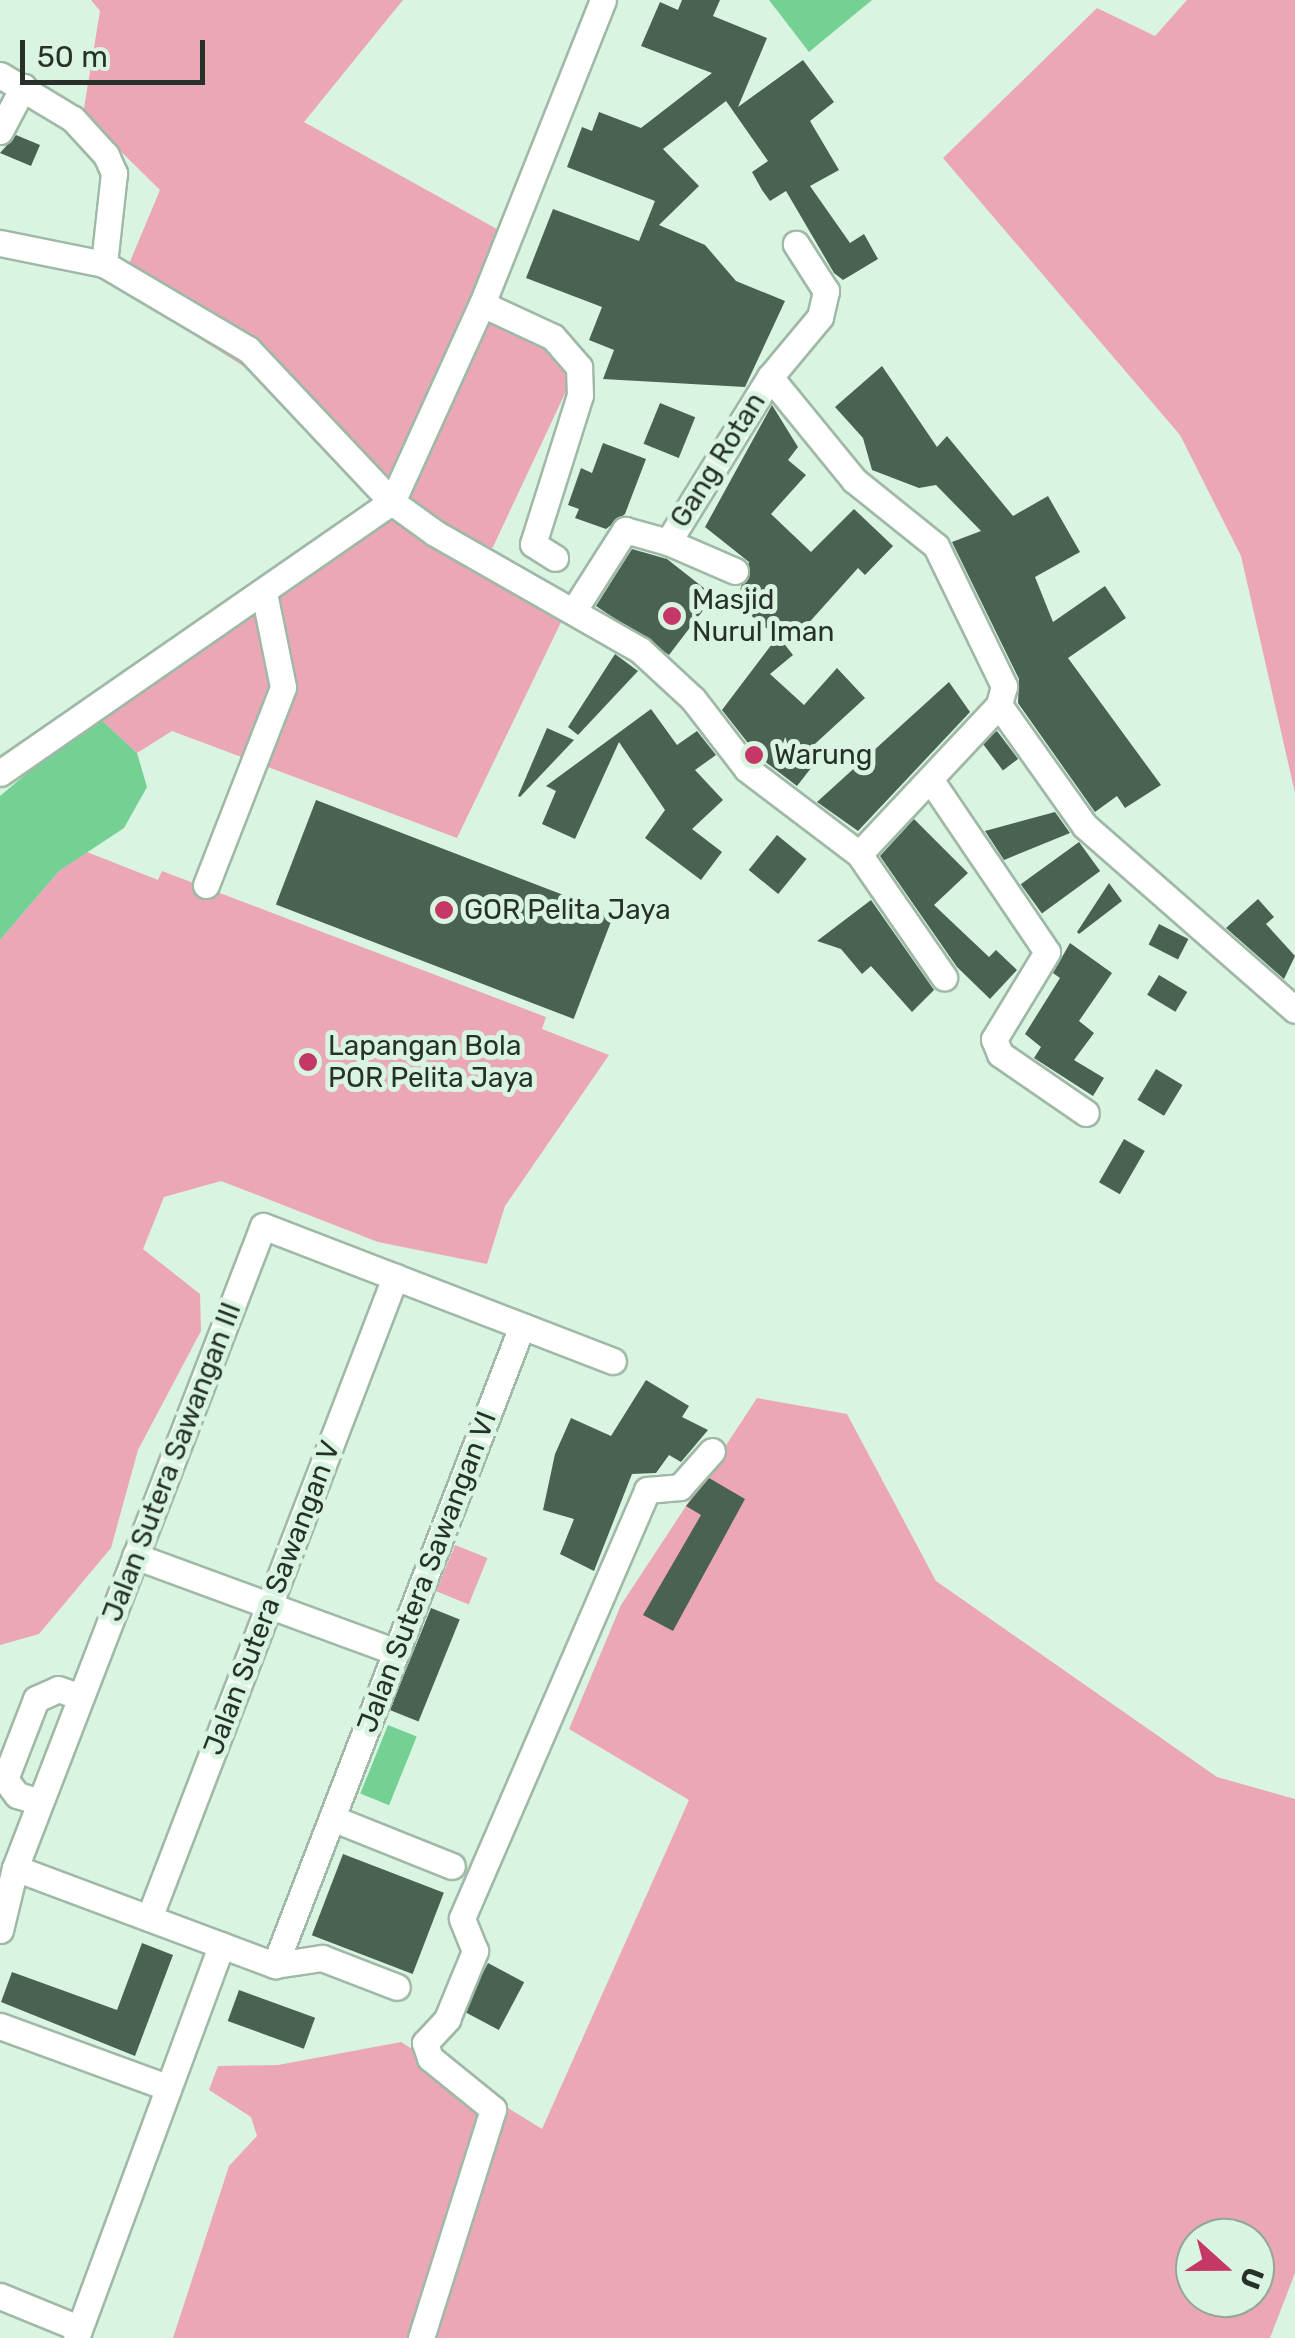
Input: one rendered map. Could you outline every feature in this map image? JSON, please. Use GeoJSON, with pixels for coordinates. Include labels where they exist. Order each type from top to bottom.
{"type":"FeatureCollection","features":[{"type":"Feature","properties":{"kind":"street"},"geometry":{"type":"LineString","coordinates":[[0,773],[392,502],[482,304],[604,0]]}},
{"type":"Feature","properties":{"kind":"street"},"geometry":{"type":"LineString","coordinates":[[0,130],[11,81],[93,135],[114,173],[104,264]]}},
{"type":"Feature","properties":{"kind":"street"},"geometry":{"type":"LineString","coordinates":[[0,243],[104,264],[248,349],[392,502],[640,650],[693,699],[746,770],[860,854],[944,976]]}},
{"type":"Feature","properties":{"kind":"street"},"geometry":{"type":"LineString","coordinates":[[770,377],[825,303],[826,292],[796,244]]}},
{"type":"Feature","properties":{"kind":"street"},"geometry":{"type":"LineString","coordinates":[[482,304],[553,337],[579,367],[580,395],[533,544],[555,558]]}},
{"type":"Feature","properties":{"kind":"street","name":"Gang Rotan"},"geometry":{"type":"LineString","coordinates":[[574,610],[625,530],[668,542],[770,377],[854,480],[936,546],[1004,686],[1000,705]]}},
{"type":"Feature","properties":{"kind":"street"},"geometry":{"type":"LineString","coordinates":[[668,542],[735,571]]}},
{"type":"Feature","properties":{"kind":"street"},"geometry":{"type":"LineString","coordinates":[[206,885],[231,830],[284,671],[264,593]]}},
{"type":"Feature","properties":{"kind":"street"},"geometry":{"type":"LineString","coordinates":[[860,854],[932,782],[1000,705],[1085,826],[1160,896],[1240,954],[1295,1010]]}},
{"type":"Feature","properties":{"kind":"street"},"geometry":{"type":"LineString","coordinates":[[932,782],[1047,952],[994,1039],[1020,1072],[1086,1113]]}},
{"type":"Feature","properties":{"kind":"street","name":"Jalan Sutera Sawangan III"},"geometry":{"type":"LineString","coordinates":[[0,1930],[15,1868],[262,1226],[395,1277]]}},
{"type":"Feature","properties":{"kind":"street"},"geometry":{"type":"LineString","coordinates":[[395,1277],[612,1361]]}},
{"type":"Feature","properties":{"kind":"street","name":"Jalan Sutera Sawangan V"},"geometry":{"type":"LineString","coordinates":[[149,1918],[395,1277]]}},
{"type":"Feature","properties":{"kind":"street","name":"Jalan Sutera Sawangan VI"},"geometry":{"type":"LineString","coordinates":[[275,1965],[522,1326]]}},
{"type":"Feature","properties":{"kind":"street"},"geometry":{"type":"LineString","coordinates":[[421,2338],[493,2110],[430,2058],[425,2044],[447,2019],[475,1951],[462,1918],[646,1494],[680,1487],[712,1451]]}},
{"type":"Feature","properties":{"kind":"street"},"geometry":{"type":"LineString","coordinates":[[136,1556],[396,1652]]}},
{"type":"Feature","properties":{"kind":"street"},"geometry":{"type":"LineString","coordinates":[[40,1802],[9,1788],[11,1763],[36,1699],[58,1689],[81,1697]]}},
{"type":"Feature","properties":{"kind":"street"},"geometry":{"type":"LineString","coordinates":[[332,1818],[452,1866]]}},
{"type":"Feature","properties":{"kind":"street"},"geometry":{"type":"LineString","coordinates":[[15,1868],[275,1965],[322,1958],[397,1987]]}},
{"type":"Feature","properties":{"kind":"street"},"geometry":{"type":"LineString","coordinates":[[0,2296],[73,2334],[221,1945]]}},
{"type":"Feature","properties":{"kind":"street"},"geometry":{"type":"LineString","coordinates":[[0,2026],[167,2087]]}},
{"type":"Feature","properties":{"kind":"shaded area"},"geometry":{"type":"Polygon","coordinates":[[[91,0],[403,0],[304,122],[513,238],[481,313],[552,343],[576,370],[485,564],[565,614],[457,838],[172,731],[137,753],[96,715],[388,498],[291,396],[119,288],[160,190],[83,114],[100,11],[91,0]]]}},
{"type":"Feature","properties":{"kind":"shaded area"},"geometry":{"type":"Polygon","coordinates":[[[769,0],[872,0],[809,52],[769,0]]]}},
{"type":"Feature","properties":{"kind":"shaded area"},"geometry":{"type":"Polygon","coordinates":[[[1187,0],[1295,0],[1295,793],[1241,556],[1180,435],[943,158],[1097,8],[1155,36],[1187,0]]]}},
{"type":"Feature","properties":{"kind":"shaded area"},"geometry":{"type":"Polygon","coordinates":[[[96,715],[137,753],[147,787],[124,828],[59,871],[0,940],[0,796],[96,715]]]}},
{"type":"Feature","properties":{"kind":"shaded area"},"geometry":{"type":"Polygon","coordinates":[[[87,852],[158,880],[162,871],[546,1017],[542,1029],[609,1055],[505,1206],[487,1264],[378,1242],[221,1181],[164,1197],[143,1249],[200,1294],[201,1331],[138,1450],[111,1548],[39,1634],[0,1645],[0,940],[59,871],[87,852]]]}},
{"type":"Feature","properties":{"kind":"shaded area"},"geometry":{"type":"Polygon","coordinates":[[[757,1398],[847,1414],[936,1581],[1217,1777],[1295,1799],[1295,2273],[1270,2338],[173,2338],[229,2166],[257,2136],[251,2117],[209,2090],[218,2066],[278,2065],[401,2042],[542,2129],[689,1800],[569,1729],[621,1605],[757,1398]]]}},
{"type":"Feature","properties":{"kind":"shaded area"},"geometry":{"type":"Polygon","coordinates":[[[455,1545],[487,1558],[469,1604],[436,1591],[455,1545]]]}},
{"type":"Feature","properties":{"kind":"shaded area"},"geometry":{"type":"Polygon","coordinates":[[[388,1725],[417,1737],[389,1805],[360,1794],[388,1725]]]}},
{"type":"Feature","properties":{"kind":"building"},"geometry":{"type":"Polygon","coordinates":[[[682,0],[720,0],[713,16],[767,38],[738,107],[803,60],[834,102],[810,121],[839,170],[810,186],[850,243],[864,234],[878,259],[843,280],[834,273],[786,191],[770,201],[762,190],[752,172],[768,161],[726,101],[663,149],[699,186],[659,225],[705,245],[736,281],[785,301],[745,387],[603,379],[614,350],[589,340],[602,307],[526,278],[553,209],[639,241],[655,201],[567,167],[582,127],[592,131],[599,112],[641,128],[712,73],[641,46],[660,2],[678,10],[682,0]]]}},
{"type":"Feature","properties":{"kind":"building"},"geometry":{"type":"Polygon","coordinates":[[[16,135],[40,145],[31,166],[0,153],[16,135]]]}},
{"type":"Feature","properties":{"kind":"building"},"geometry":{"type":"Polygon","coordinates":[[[882,366],[937,447],[947,436],[1013,516],[1048,496],[1080,552],[1035,577],[1053,622],[1105,586],[1126,618],[1068,658],[1161,785],[1125,808],[1117,796],[1095,812],[1018,703],[1019,679],[952,542],[981,531],[936,485],[919,488],[872,470],[863,438],[835,407],[882,366]]]}},
{"type":"Feature","properties":{"kind":"building"},"geometry":{"type":"Polygon","coordinates":[[[660,403],[695,417],[679,458],[644,444],[660,403]]]}},
{"type":"Feature","properties":{"kind":"building"},"geometry":{"type":"Polygon","coordinates":[[[772,405],[798,447],[788,460],[806,475],[771,514],[811,552],[854,509],[893,546],[865,575],[858,568],[788,646],[736,603],[749,562],[705,527],[772,405]]]}},
{"type":"Feature","properties":{"kind":"building"},"geometry":{"type":"Polygon","coordinates":[[[603,443],[646,459],[625,514],[606,529],[575,518],[579,509],[568,505],[581,468],[592,473],[603,443]]]}},
{"type":"Feature","properties":{"kind":"building"},"geometry":{"type":"Polygon","coordinates":[[[632,549],[667,559],[714,596],[669,655],[596,606],[632,549]]]}},
{"type":"Feature","properties":{"kind":"building"},"geometry":{"type":"Polygon","coordinates":[[[778,636],[793,655],[770,674],[804,705],[837,668],[865,698],[805,753],[815,763],[797,786],[759,757],[722,710],[778,636]]]}},
{"type":"Feature","properties":{"kind":"building"},"geometry":{"type":"Polygon","coordinates":[[[615,654],[638,671],[578,735],[568,727],[615,654]]]}},
{"type":"Feature","properties":{"kind":"building"},"geometry":{"type":"Polygon","coordinates":[[[949,682],[970,712],[858,831],[817,802],[949,682]]]}},
{"type":"Feature","properties":{"kind":"building"},"geometry":{"type":"Polygon","coordinates":[[[651,709],[677,745],[697,731],[716,755],[695,770],[723,800],[692,829],[722,852],[701,880],[645,838],[665,810],[619,742],[575,839],[542,824],[556,791],[546,786],[651,709]]]}},
{"type":"Feature","properties":{"kind":"building"},"geometry":{"type":"Polygon","coordinates":[[[547,728],[574,740],[520,797],[518,796],[547,728]]]}},
{"type":"Feature","properties":{"kind":"building"},"geometry":{"type":"Polygon","coordinates":[[[997,731],[1018,759],[1003,770],[982,742],[997,731]]]}},
{"type":"Feature","properties":{"kind":"building","name":"GOR Pelita Jaya"},"geometry":{"type":"Polygon","coordinates":[[[316,800],[614,914],[574,1019],[276,905],[316,800]]]}},
{"type":"Feature","properties":{"kind":"building"},"geometry":{"type":"Polygon","coordinates":[[[1055,812],[1070,833],[1004,860],[985,831],[1055,812]]]}},
{"type":"Feature","properties":{"kind":"building"},"geometry":{"type":"Polygon","coordinates":[[[914,819],[968,873],[934,905],[989,957],[996,950],[1017,970],[990,999],[957,967],[880,856],[914,819]]]}},
{"type":"Feature","properties":{"kind":"building"},"geometry":{"type":"Polygon","coordinates":[[[777,835],[807,859],[778,894],[749,870],[777,835]]]}},
{"type":"Feature","properties":{"kind":"building"},"geometry":{"type":"Polygon","coordinates":[[[1079,842],[1100,871],[1042,913],[1021,884],[1079,842]]]}},
{"type":"Feature","properties":{"kind":"building"},"geometry":{"type":"Polygon","coordinates":[[[1109,883],[1122,901],[1079,934],[1077,932],[1109,883]]]}},
{"type":"Feature","properties":{"kind":"building"},"geometry":{"type":"Polygon","coordinates":[[[1258,899],[1274,917],[1266,924],[1295,956],[1284,979],[1226,928],[1258,899]]]}},
{"type":"Feature","properties":{"kind":"building"},"geometry":{"type":"Polygon","coordinates":[[[871,900],[934,990],[912,1012],[871,966],[862,974],[841,949],[817,941],[871,900]]]}},
{"type":"Feature","properties":{"kind":"building"},"geometry":{"type":"Polygon","coordinates":[[[1159,924],[1188,939],[1178,959],[1149,944],[1159,924]]]}},
{"type":"Feature","properties":{"kind":"building"},"geometry":{"type":"Polygon","coordinates":[[[1070,943],[1112,973],[1079,1021],[1094,1033],[1074,1060],[1104,1078],[1093,1096],[1034,1058],[1041,1047],[1025,1034],[1060,978],[1053,973],[1070,943]]]}},
{"type":"Feature","properties":{"kind":"building"},"geometry":{"type":"Polygon","coordinates":[[[1159,975],[1187,992],[1175,1012],[1147,995],[1159,975]]]}},
{"type":"Feature","properties":{"kind":"building"},"geometry":{"type":"Polygon","coordinates":[[[1156,1069],[1183,1085],[1164,1116],[1137,1100],[1156,1069]]]}},
{"type":"Feature","properties":{"kind":"building"},"geometry":{"type":"Polygon","coordinates":[[[1124,1139],[1145,1151],[1120,1194],[1099,1182],[1124,1139]]]}},
{"type":"Feature","properties":{"kind":"building"},"geometry":{"type":"Polygon","coordinates":[[[646,1380],[689,1406],[682,1417],[708,1430],[681,1462],[669,1455],[656,1473],[632,1474],[594,1571],[560,1554],[574,1519],[543,1510],[555,1454],[571,1418],[611,1436],[646,1380]]]}},
{"type":"Feature","properties":{"kind":"building"},"geometry":{"type":"Polygon","coordinates":[[[709,1478],[745,1499],[673,1631],[643,1615],[701,1515],[686,1506],[709,1478]]]}},
{"type":"Feature","properties":{"kind":"building"},"geometry":{"type":"Polygon","coordinates":[[[431,1608],[460,1620],[419,1722],[390,1710],[431,1608]]]}},
{"type":"Feature","properties":{"kind":"building"},"geometry":{"type":"Polygon","coordinates":[[[343,1854],[444,1893],[413,1974],[312,1935],[343,1854]]]}},
{"type":"Feature","properties":{"kind":"building"},"geometry":{"type":"Polygon","coordinates":[[[142,1943],[173,1955],[135,2056],[1,2002],[12,1972],[117,2010],[142,1943]]]}},
{"type":"Feature","properties":{"kind":"building"},"geometry":{"type":"Polygon","coordinates":[[[488,1963],[524,1982],[499,2030],[463,2011],[488,1963]]]}},
{"type":"Feature","properties":{"kind":"building"},"geometry":{"type":"Polygon","coordinates":[[[239,1990],[315,2018],[304,2049],[228,2021],[239,1990]]]}},
{"type":"Feature","properties":{"kind":"place","name":"Masjid Nurul Iman"},"geometry":{"type":"Point","coordinates":[672,616]}},
{"type":"Feature","properties":{"kind":"place","name":"Warung"},"geometry":{"type":"Point","coordinates":[754,755]}},
{"type":"Feature","properties":{"kind":"place","name":"GOR Pelita Jaya"},"geometry":{"type":"Point","coordinates":[444,910]}},
{"type":"Feature","properties":{"kind":"place","name":"Lapangan Bola POR Pelita Jaya"},"geometry":{"type":"Point","coordinates":[308,1062]}}]}
